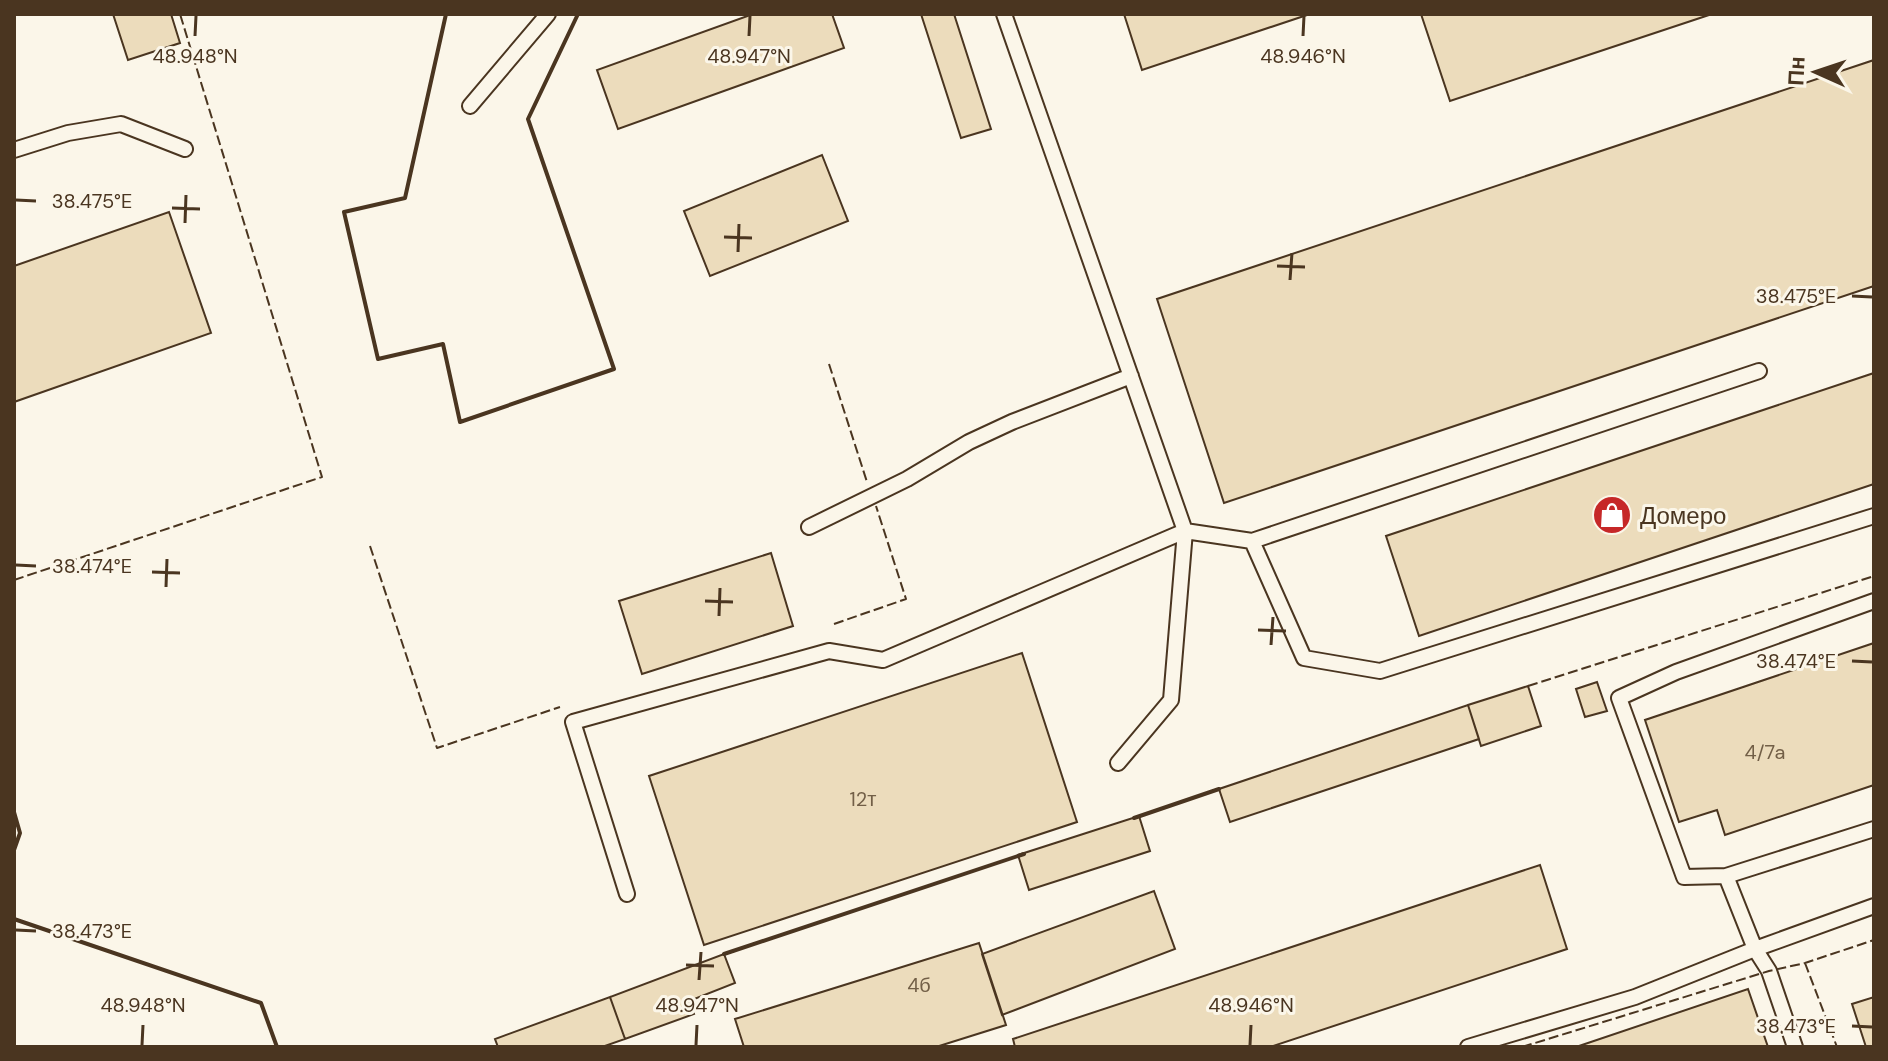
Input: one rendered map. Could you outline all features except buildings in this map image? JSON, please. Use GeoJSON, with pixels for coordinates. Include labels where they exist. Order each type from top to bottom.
{"type":"FeatureCollection","features":[{"type":"Feature","properties":{"kind":"lane"},"geometry":{"type":"LineString","coordinates":[[470,106],[548,14]]}},
{"type":"Feature","properties":{"kind":"lane"},"geometry":{"type":"LineString","coordinates":[[1004,14],[1185,531],[1171,700],[1118,763]]}},
{"type":"Feature","properties":{"kind":"lane"},"geometry":{"type":"LineString","coordinates":[[14,150],[68,133],[121,124],[185,149]]}},
{"type":"Feature","properties":{"kind":"lane"},"geometry":{"type":"LineString","coordinates":[[627,894],[573,722],[829,651],[883,660],[1185,531],[1252,541],[1759,371]]}},
{"type":"Feature","properties":{"kind":"lane"},"geometry":{"type":"LineString","coordinates":[[809,527],[907,479],[969,442],[1131,376]]}},
{"type":"Feature","properties":{"kind":"lane"},"geometry":{"type":"LineString","coordinates":[[1252,541],[1304,658],[1380,671],[1874,516]]}},
{"type":"Feature","properties":{"kind":"lane"},"geometry":{"type":"LineString","coordinates":[[1874,601],[1676,672],[1619,698],[1684,877],[1726,876],[1874,829]]}},
{"type":"Feature","properties":{"kind":"lane"},"geometry":{"type":"LineString","coordinates":[[1726,876],[1755,949],[1769,971],[1795,1047]]}},
{"type":"Feature","properties":{"kind":"lane"},"geometry":{"type":"LineString","coordinates":[[1468,1047],[1635,997],[1874,906]]}},
{"type":"Feature","properties":{"kind":"fence"},"geometry":{"type":"LineString","coordinates":[[14,580],[322,477],[180,14]]}},
{"type":"Feature","properties":{"kind":"fence"},"geometry":{"type":"LineString","coordinates":[[829,364],[867,482]]}},
{"type":"Feature","properties":{"kind":"fence"},"geometry":{"type":"LineString","coordinates":[[834,624],[906,599],[876,506]]}},
{"type":"Feature","properties":{"kind":"fence"},"geometry":{"type":"LineString","coordinates":[[370,546],[437,748],[560,707]]}},
{"type":"Feature","properties":{"kind":"fence"},"geometry":{"type":"LineString","coordinates":[[1528,686],[1874,576]]}},
{"type":"Feature","properties":{"kind":"fence"},"geometry":{"type":"LineString","coordinates":[[1522,1047],[1874,940]]}},
{"type":"Feature","properties":{"kind":"fence"},"geometry":{"type":"LineString","coordinates":[[1805,963],[1837,1047]]}},
{"type":"Feature","properties":{"kind":"wall"},"geometry":{"type":"LineString","coordinates":[[446,14],[405,198],[344,212],[378,359],[443,344],[460,422],[614,369],[528,119],[578,14]]}},
{"type":"Feature","properties":{"kind":"wall"},"geometry":{"type":"LineString","coordinates":[[1134,818],[1219,789]]}},
{"type":"Feature","properties":{"kind":"wall"},"geometry":{"type":"LineString","coordinates":[[14,812],[20,833],[14,850]]}},
{"type":"Feature","properties":{"kind":"wall"},"geometry":{"type":"LineString","coordinates":[[724,954],[1024,854]]}},
{"type":"Feature","properties":{"kind":"wall"},"geometry":{"type":"LineString","coordinates":[[14,919],[261,1003],[277,1047]]}},
{"type":"Feature","properties":{"kind":"place","name":"Домеро"},"geometry":{"type":"Point","coordinates":[1612,515]}}]}
